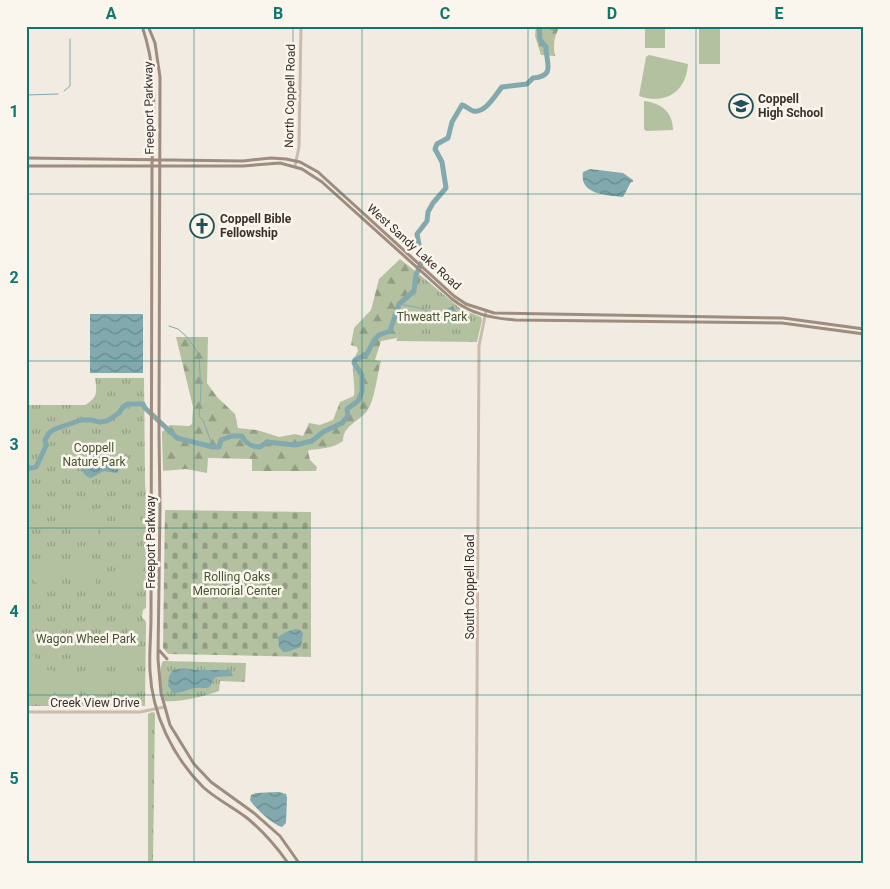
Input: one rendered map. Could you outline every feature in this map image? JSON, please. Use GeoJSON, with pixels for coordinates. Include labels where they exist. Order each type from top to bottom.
{"type":"FeatureCollection","features":[{"type":"Feature","properties":{"kind":"main road","name":"Freeport Parkway"},"geometry":{"type":"LineString","coordinates":[[142,26],[152,62],[154,100],[152,160],[150,670],[156,709],[170,743],[204,788],[246,817],[269,837],[288,863]]}},
{"type":"Feature","properties":{"kind":"main road","name":"Freeport Parkway"},"geometry":{"type":"LineString","coordinates":[[148,26],[158,60],[160,100],[158,649],[159,679],[164,707],[170,724],[194,764],[211,782],[254,813],[280,836],[298,863]]}},
{"type":"Feature","properties":{"kind":"main road"},"geometry":{"type":"LineString","coordinates":[[154,100],[160,100]]}},
{"type":"Feature","properties":{"kind":"main road","name":"West Sandy Lake Road"},"geometry":{"type":"LineString","coordinates":[[26,158],[243,161],[271,158],[296,161],[309,166],[325,178],[454,296],[466,304],[486,311],[506,315],[783,318],[864,334]]}},
{"type":"Feature","properties":{"kind":"main road"},"geometry":{"type":"LineString","coordinates":[[75,159],[76,166]]}},
{"type":"Feature","properties":{"kind":"main road","name":"West Sandy Lake Road"},"geometry":{"type":"LineString","coordinates":[[26,166],[243,166],[280,163],[295,166],[322,182],[461,306],[485,316],[515,320],[782,324],[864,329]]}},
{"type":"Feature","properties":{"kind":"main road"},"geometry":{"type":"LineString","coordinates":[[152,215],[159,215]]}},
{"type":"Feature","properties":{"kind":"main road"},"geometry":{"type":"LineString","coordinates":[[152,257],[159,257]]}},
{"type":"Feature","properties":{"kind":"main road"},"geometry":{"type":"LineString","coordinates":[[152,300],[159,301]]}},
{"type":"Feature","properties":{"kind":"main road"},"geometry":{"type":"LineString","coordinates":[[151,475],[160,475]]}},
{"type":"Feature","properties":{"kind":"main road"},"geometry":{"type":"LineString","coordinates":[[151,506],[160,506]]}},
{"type":"Feature","properties":{"kind":"main road"},"geometry":{"type":"LineString","coordinates":[[151,613],[159,615]]}},
{"type":"Feature","properties":{"kind":"main road"},"geometry":{"type":"LineString","coordinates":[[151,618],[159,615]]}},
{"type":"Feature","properties":{"kind":"main road"},"geometry":{"type":"LineString","coordinates":[[158,649],[167,659]]}},
{"type":"Feature","properties":{"kind":"street","name":"North Coppell Road"},"geometry":{"type":"LineString","coordinates":[[295,166],[300,133],[300,26]]}},
{"type":"Feature","properties":{"kind":"street","name":"South Coppell Road"},"geometry":{"type":"LineString","coordinates":[[476,863],[479,353],[486,311]]}},
{"type":"Feature","properties":{"kind":"street","name":"Creek View Drive"},"geometry":{"type":"LineString","coordinates":[[26,712],[140,712],[164,707]]}},
{"type":"Feature","properties":{"kind":"green space"},"geometry":{"type":"Polygon","coordinates":[[[536,26],[560,26],[554,41],[555,56],[541,55],[535,36],[536,26]]]}},
{"type":"Feature","properties":{"kind":"green space"},"geometry":{"type":"Polygon","coordinates":[[[645,26],[665,26],[665,48],[645,48],[645,26]]]}},
{"type":"Feature","properties":{"kind":"green space"},"geometry":{"type":"Polygon","coordinates":[[[699,26],[720,26],[720,64],[699,64],[699,26]]]}},
{"type":"Feature","properties":{"kind":"green space"},"geometry":{"type":"Polygon","coordinates":[[[649,55],[688,64],[683,82],[673,94],[658,99],[639,96],[646,57],[649,55]]]}},
{"type":"Feature","properties":{"kind":"green space"},"geometry":{"type":"Polygon","coordinates":[[[644,101],[661,106],[668,113],[673,130],[646,131],[644,129],[644,101]]]}},
{"type":"Feature","properties":{"kind":"green space"},"geometry":{"type":"Polygon","coordinates":[[[400,259],[425,279],[397,338],[381,341],[375,360],[381,361],[374,394],[367,411],[348,427],[343,441],[331,447],[309,450],[310,460],[317,467],[316,471],[252,471],[252,459],[208,458],[207,473],[186,469],[163,471],[162,432],[170,425],[189,426],[192,424],[193,407],[176,337],[208,337],[207,383],[217,397],[235,414],[238,428],[257,430],[279,437],[295,434],[303,436],[309,423],[320,425],[333,420],[340,402],[354,396],[353,362],[358,351],[357,347],[351,345],[354,328],[371,310],[379,279],[400,259]]]}},
{"type":"Feature","properties":{"kind":"green space","name":"Thweatt Park"},"geometry":{"type":"Polygon","coordinates":[[[421,279],[425,279],[461,309],[481,317],[477,342],[396,341],[421,279]]]}},
{"type":"Feature","properties":{"kind":"green space","name":"Wagon Wheel Park"},"geometry":{"type":"Polygon","coordinates":[[[95,378],[144,378],[147,510],[145,521],[147,527],[146,608],[143,610],[142,617],[146,622],[145,706],[26,706],[26,405],[85,405],[96,394],[95,378]]]}},
{"type":"Feature","properties":{"kind":"green space","name":"Rolling Oaks Memorial Center"},"geometry":{"type":"Polygon","coordinates":[[[165,510],[311,512],[311,657],[168,654],[163,648],[165,510]]]}},
{"type":"Feature","properties":{"kind":"green space"},"geometry":{"type":"Polygon","coordinates":[[[85,513],[97,516],[97,541],[73,539],[69,527],[76,518],[85,513]]]}},
{"type":"Feature","properties":{"kind":"green space"},"geometry":{"type":"Polygon","coordinates":[[[122,514],[134,514],[140,519],[144,529],[142,540],[119,541],[116,538],[119,516],[122,514]]]}},
{"type":"Feature","properties":{"kind":"green space"},"geometry":{"type":"Polygon","coordinates":[[[34,560],[56,560],[58,562],[56,583],[44,586],[33,580],[30,570],[34,560]]]}},
{"type":"Feature","properties":{"kind":"green space"},"geometry":{"type":"Polygon","coordinates":[[[95,560],[97,562],[96,584],[84,587],[74,583],[70,574],[74,561],[95,560]]]}},
{"type":"Feature","properties":{"kind":"green space"},"geometry":{"type":"Polygon","coordinates":[[[119,560],[140,562],[142,569],[141,580],[134,587],[123,587],[117,583],[116,563],[119,560]]]}},
{"type":"Feature","properties":{"kind":"green space"},"geometry":{"type":"Polygon","coordinates":[[[90,635],[110,635],[110,666],[90,665],[90,635]]]}},
{"type":"Feature","properties":{"kind":"green space"},"geometry":{"type":"Polygon","coordinates":[[[120,635],[138,635],[138,665],[119,665],[120,635]]]}},
{"type":"Feature","properties":{"kind":"green space"},"geometry":{"type":"Polygon","coordinates":[[[26,638],[36,638],[35,668],[26,668],[26,638]]]}},
{"type":"Feature","properties":{"kind":"green space"},"geometry":{"type":"Polygon","coordinates":[[[163,661],[246,663],[245,682],[220,681],[219,691],[184,700],[164,701],[161,686],[163,661]]]}},
{"type":"Feature","properties":{"kind":"green space"},"geometry":{"type":"Polygon","coordinates":[[[26,670],[34,670],[34,677],[35,670],[52,670],[52,700],[26,700],[26,670]]]}},
{"type":"Feature","properties":{"kind":"green space"},"geometry":{"type":"Polygon","coordinates":[[[62,673],[80,674],[79,697],[61,696],[62,673]]]}},
{"type":"Feature","properties":{"kind":"green space"},"geometry":{"type":"Polygon","coordinates":[[[91,673],[109,674],[108,699],[90,698],[91,673]]]}},
{"type":"Feature","properties":{"kind":"green space"},"geometry":{"type":"Polygon","coordinates":[[[119,673],[137,674],[137,700],[118,699],[119,673]]]}},
{"type":"Feature","properties":{"kind":"green space"},"geometry":{"type":"Polygon","coordinates":[[[155,713],[153,863],[148,863],[148,714],[155,713]]]}},
{"type":"Feature","properties":{"kind":"water"},"geometry":{"type":"Polygon","coordinates":[[[590,169],[623,173],[633,182],[631,182],[623,197],[602,194],[585,185],[583,172],[590,169]]]}},
{"type":"Feature","properties":{"kind":"water"},"geometry":{"type":"Polygon","coordinates":[[[452,307],[468,323],[446,322],[444,313],[452,307]]]}},
{"type":"Feature","properties":{"kind":"water"},"geometry":{"type":"Polygon","coordinates":[[[90,314],[143,314],[143,373],[90,373],[90,314]]]}},
{"type":"Feature","properties":{"kind":"water"},"geometry":{"type":"Polygon","coordinates":[[[92,453],[106,456],[119,464],[118,472],[104,471],[91,478],[86,476],[81,469],[82,461],[87,455],[92,453]]]}},
{"type":"Feature","properties":{"kind":"water"},"geometry":{"type":"Polygon","coordinates":[[[296,629],[303,633],[301,647],[283,652],[279,647],[278,637],[296,629]]]}},
{"type":"Feature","properties":{"kind":"water"},"geometry":{"type":"Polygon","coordinates":[[[184,668],[228,670],[231,671],[233,676],[216,677],[210,687],[194,688],[174,694],[168,686],[169,676],[173,670],[184,668]]]}},
{"type":"Feature","properties":{"kind":"water"},"geometry":{"type":"Polygon","coordinates":[[[279,792],[286,794],[287,798],[286,823],[282,827],[264,816],[250,800],[251,795],[256,793],[279,792]]]}},
{"type":"Feature","properties":{"kind":"waterway"},"geometry":{"type":"LineString","coordinates":[[293,26],[293,61]]}},
{"type":"Feature","properties":{"kind":"waterway"},"geometry":{"type":"LineString","coordinates":[[26,469],[36,467],[46,446],[45,440],[49,433],[55,429],[81,420],[107,421],[128,404],[143,404],[177,438],[213,447],[219,447],[221,440],[232,436],[242,436],[251,446],[257,447],[267,442],[295,445],[312,441],[323,432],[342,423],[348,416],[347,409],[358,401],[362,392],[362,375],[354,363],[355,360],[367,354],[374,340],[379,335],[390,331],[399,304],[414,291],[416,275],[422,261],[417,234],[427,221],[428,212],[433,203],[446,188],[442,162],[435,149],[437,144],[448,138],[452,122],[462,105],[473,111],[478,111],[486,106],[502,87],[527,84],[533,78],[545,75],[548,63],[546,47],[540,40],[539,26]]}},
{"type":"Feature","properties":{"kind":"waterway"},"geometry":{"type":"LineString","coordinates":[[548,26],[553,28],[554,26]]}},
{"type":"Feature","properties":{"kind":"waterway"},"geometry":{"type":"LineString","coordinates":[[64,91],[70,86],[70,39]]}},
{"type":"Feature","properties":{"kind":"waterway"},"geometry":{"type":"LineString","coordinates":[[26,95],[58,94]]}},
{"type":"Feature","properties":{"kind":"waterway"},"geometry":{"type":"LineString","coordinates":[[399,304],[420,308],[438,315]]}},
{"type":"Feature","properties":{"kind":"waterway"},"geometry":{"type":"LineString","coordinates":[[169,326],[178,329],[186,336],[199,356],[201,391],[199,416],[203,420],[213,447]]}},
{"type":"Feature","properties":{"kind":"place","name":"Coppell High School"},"geometry":{"type":"Point","coordinates":[741,106]}},
{"type":"Feature","properties":{"kind":"place","name":"Coppell Bible Fellowship"},"geometry":{"type":"Point","coordinates":[202,226]}},
{"type":"Feature","properties":{"kind":"park label","name":"Coppell Nature Park"},"geometry":{"type":"Point","coordinates":[94,455]}}]}
